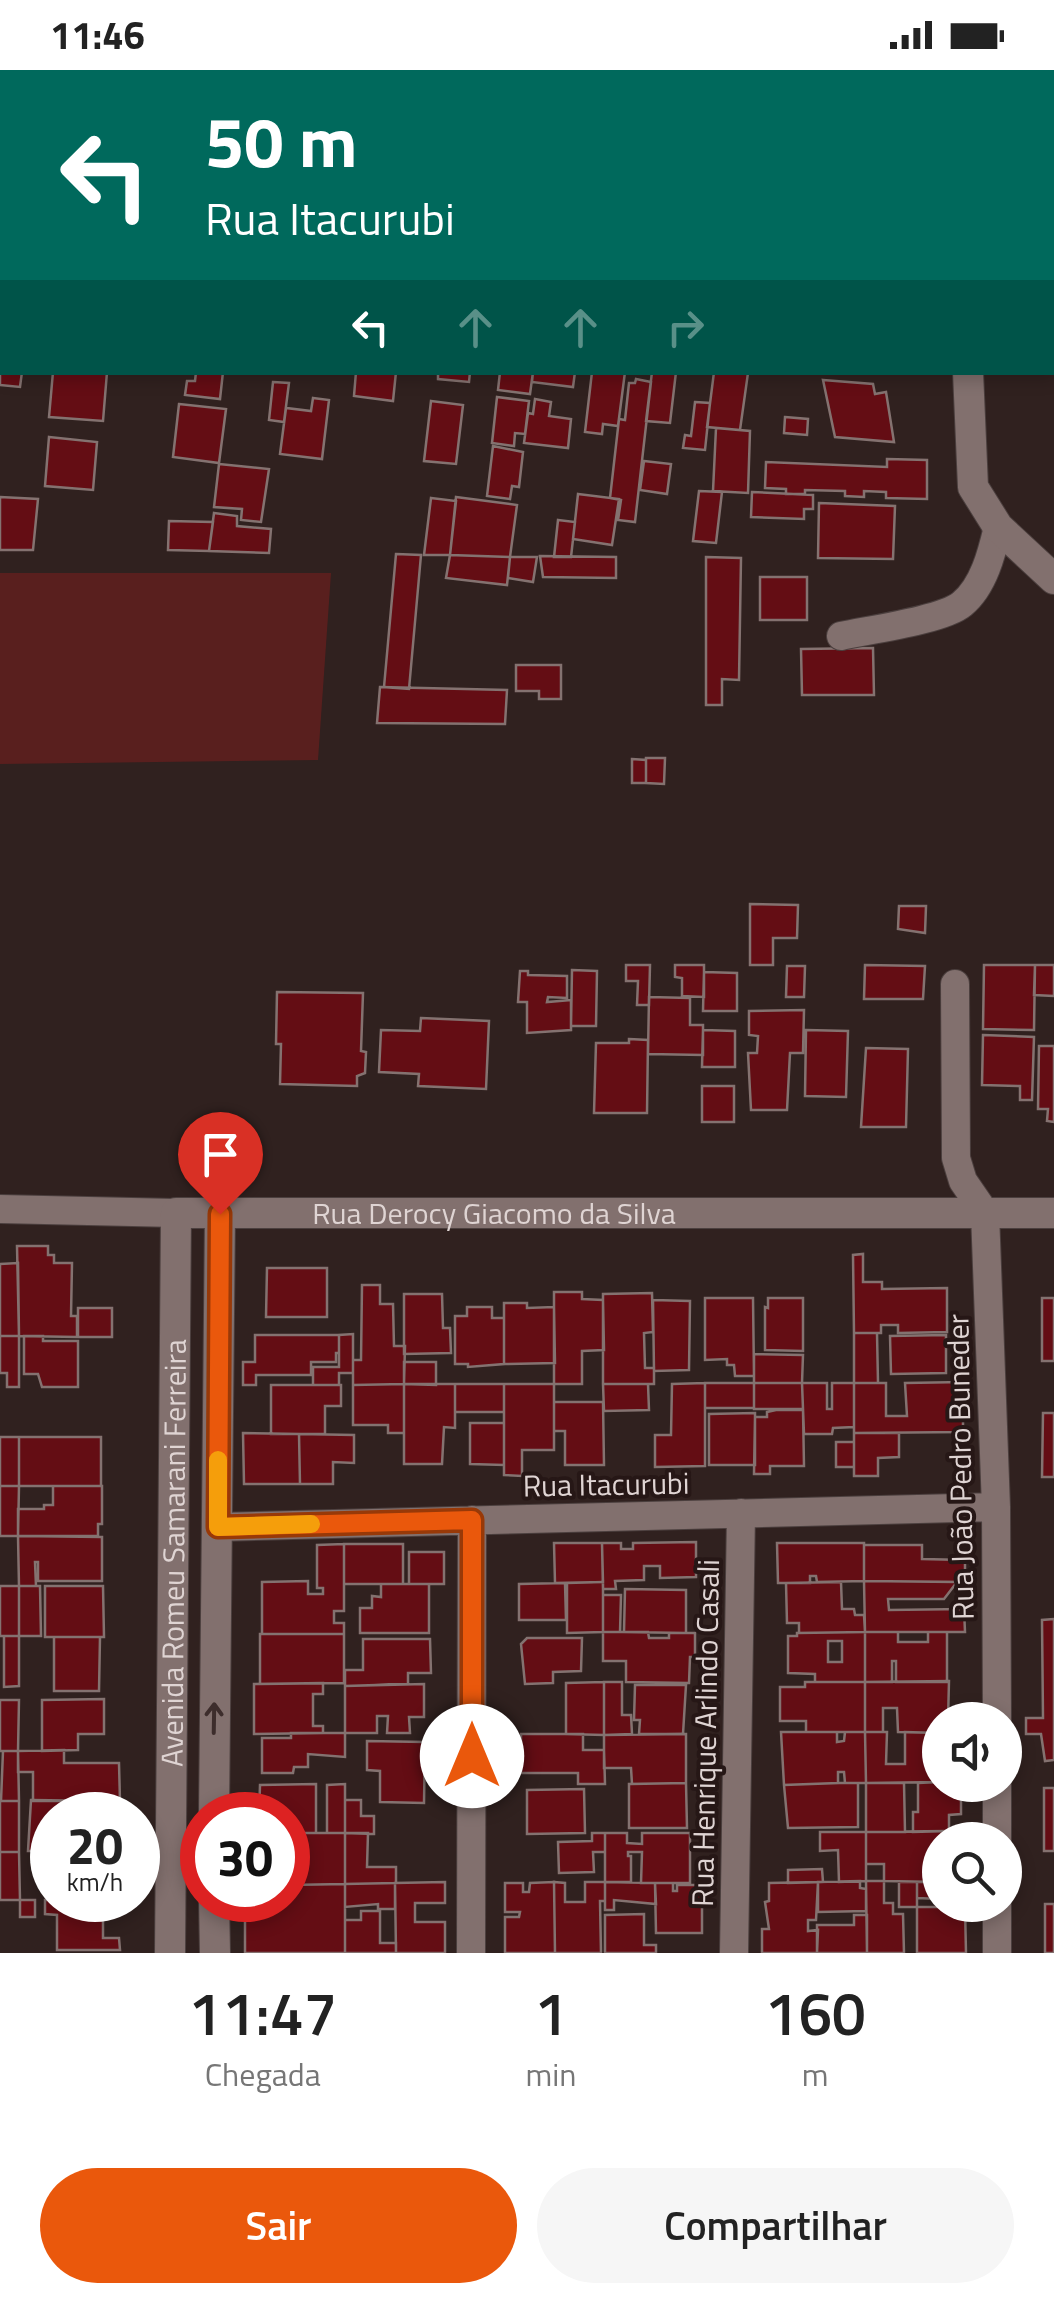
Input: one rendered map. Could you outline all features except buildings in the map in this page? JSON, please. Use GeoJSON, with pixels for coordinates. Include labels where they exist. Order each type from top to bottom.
{"type":"FeatureCollection","features":[{"type":"Feature","properties":{"kind":"street"},"geometry":{"type":"LineString","coordinates":[[968,375],[972,487],[998,526],[1054,579]]}},
{"type":"Feature","properties":{"kind":"street"},"geometry":{"type":"LineString","coordinates":[[841,636],[938,615],[962,605],[980,582],[998,526]]}},
{"type":"Feature","properties":{"kind":"street"},"geometry":{"type":"LineString","coordinates":[[955,984],[956,1158],[963,1181],[984,1213]]}},
{"type":"Feature","properties":{"kind":"street","name":"Rua Derocy Giacomo da Silva"},"geometry":{"type":"LineString","coordinates":[[0,1208],[176,1214],[1054,1213]]}},
{"type":"Feature","properties":{"kind":"street","name":"Rua João Pedro Buneder"},"geometry":{"type":"LineString","coordinates":[[984,1213],[996,1507],[996,1702]]}},
{"type":"Feature","properties":{"kind":"street","name":"Avenida Romeu Samarani Ferreira"},"geometry":{"type":"LineString","coordinates":[[170,1953],[176,1214]]}},
{"type":"Feature","properties":{"kind":"street","name":"Avenida Romeu Samarani Ferreira"},"geometry":{"type":"LineString","coordinates":[[214,1792],[220,1214]]}},
{"type":"Feature","properties":{"kind":"street","name":"Rua Itacurubi"},"geometry":{"type":"LineString","coordinates":[[218,1527],[996,1507]]}},
{"type":"Feature","properties":{"kind":"street","name":"Rua Henrique Arlindo Casali"},"geometry":{"type":"LineString","coordinates":[[734,1953],[742,1513]]}},
{"type":"Feature","properties":{"kind":"street"},"geometry":{"type":"LineString","coordinates":[[471,1953],[472,1520]]}},
{"type":"Feature","properties":{"kind":"street"},"geometry":{"type":"LineString","coordinates":[[170,1756],[213,1758]]}},
{"type":"Feature","properties":{"kind":"street"},"geometry":{"type":"LineString","coordinates":[[214,1922],[215,1953]]}},
{"type":"Feature","properties":{"kind":"street"},"geometry":{"type":"LineString","coordinates":[[997,1922],[997,1953]]}},
{"type":"Feature","properties":{"kind":"shaded area"},"geometry":{"type":"Polygon","coordinates":[[[0,573],[331,573],[318,760],[0,764],[0,573]]]}},
{"type":"Feature","properties":{"kind":"slow traffic"},"geometry":{"type":"LineString","coordinates":[[218,1460],[218,1527],[311,1524]]}},
{"type":"Feature","properties":{"kind":"route"},"geometry":{"type":"LineString","coordinates":[[220,1214],[218,1527],[472,1520],[472,1756]]}}]}
